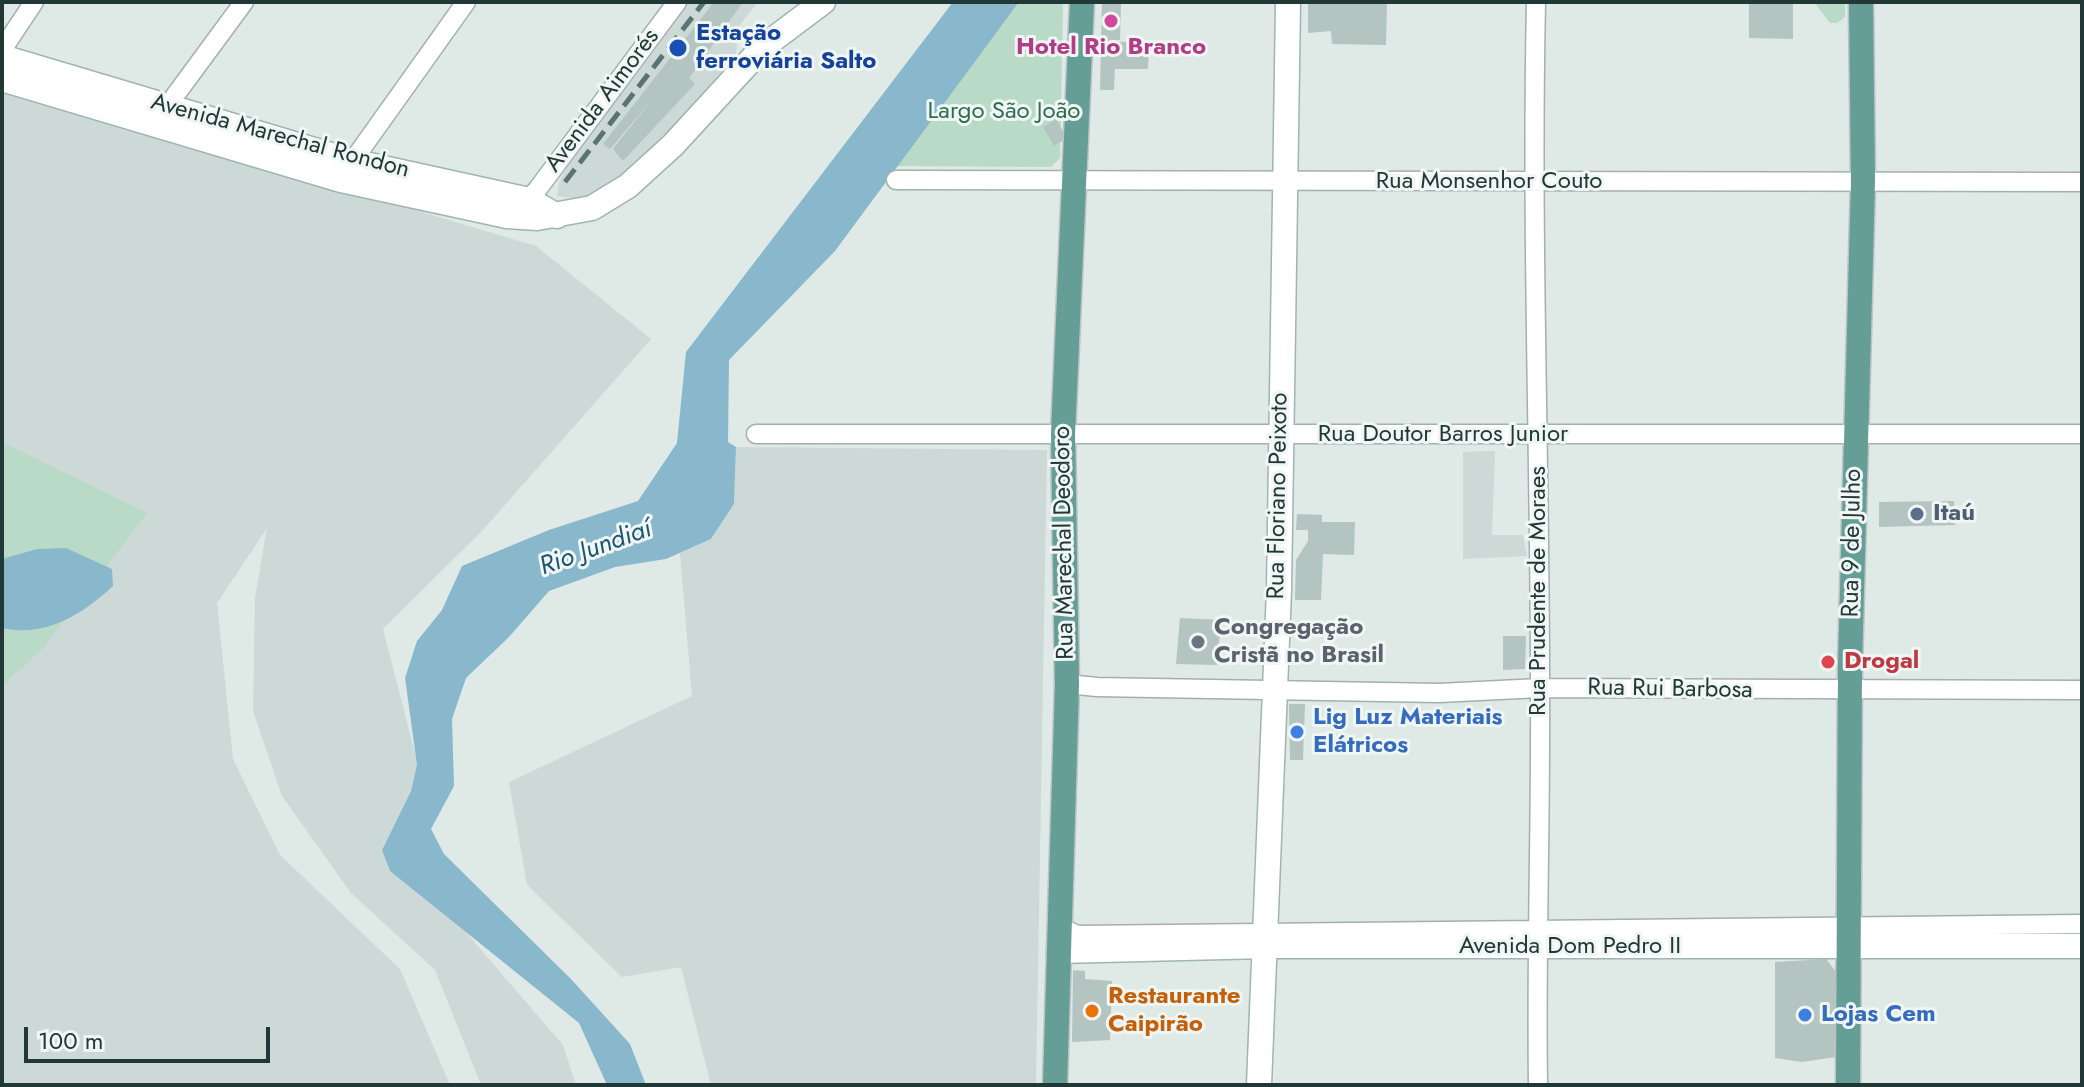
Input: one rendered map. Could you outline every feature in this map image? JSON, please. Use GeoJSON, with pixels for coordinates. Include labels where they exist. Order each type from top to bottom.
{"type":"FeatureCollection","features":[{"type":"Feature","properties":{"kind":"main road","name":"Avenida Marechal Rondon"},"geometry":{"type":"LineString","coordinates":[[2,79],[160,115],[507,216],[557,216],[605,203],[628,186],[673,145],[763,47],[823,2]]}},
{"type":"Feature","properties":{"kind":"main road","name":"Rua Marechal Deodoro"},"geometry":{"type":"LineString","coordinates":[[1055,1085],[1067,684],[1063,434],[1082,2]]}},
{"type":"Feature","properties":{"kind":"main road","name":"Rua Floriano Peixoto"},"geometry":{"type":"LineString","coordinates":[[1259,1085],[1279,590],[1282,182],[1288,2]]}},
{"type":"Feature","properties":{"kind":"main road","name":"Rua 9 de Julho"},"geometry":{"type":"LineString","coordinates":[[1848,1085],[1850,689],[1863,182],[1861,2]]}},
{"type":"Feature","properties":{"kind":"main road","name":"Avenida Marechal Rondon"},"geometry":{"type":"LineString","coordinates":[[2,57],[160,115]]}},
{"type":"Feature","properties":{"kind":"main road","name":"Avenida Marechal Rondon"},"geometry":{"type":"LineString","coordinates":[[346,170],[529,200],[557,216]]}},
{"type":"Feature","properties":{"kind":"main road","name":"Avenida Dom Pedro II"},"geometry":{"type":"LineString","coordinates":[[1059,951],[1266,940],[1849,937],[2082,946]]}},
{"type":"Feature","properties":{"kind":"street"},"geometry":{"type":"LineString","coordinates":[[2,50],[34,2]]}},
{"type":"Feature","properties":{"kind":"street"},"geometry":{"type":"LineString","coordinates":[[160,115],[244,2]]}},
{"type":"Feature","properties":{"kind":"street"},"geometry":{"type":"LineString","coordinates":[[346,170],[466,2]]}},
{"type":"Feature","properties":{"kind":"street","name":"Avenida Aimorés"},"geometry":{"type":"LineString","coordinates":[[507,216],[529,200],[677,2]]}},
{"type":"Feature","properties":{"kind":"street","name":"Rua Prudente de Moraes"},"geometry":{"type":"LineString","coordinates":[[1536,2],[1532,181],[1540,688],[1536,939],[1538,1085]]}},
{"type":"Feature","properties":{"kind":"street","name":"Rua Monsenhor Couto"},"geometry":{"type":"LineString","coordinates":[[896,180],[2082,182]]}},
{"type":"Feature","properties":{"kind":"street","name":"Rua Doutor Barros Junior"},"geometry":{"type":"LineString","coordinates":[[756,434],[2082,434]]}},
{"type":"Feature","properties":{"kind":"street","name":"Rua Rui Barbosa"},"geometry":{"type":"LineString","coordinates":[[1067,684],[1439,693],[1540,688],[2082,690]]}},
{"type":"Feature","properties":{"kind":"street"},"geometry":{"type":"LineString","coordinates":[[1849,937],[2082,924]]}},
{"type":"Feature","properties":{"kind":"street"},"geometry":{"type":"LineString","coordinates":[[1060,927],[1077,935],[1266,940]]}},
{"type":"Feature","properties":{"kind":"shaded area"},"geometry":{"type":"Polygon","coordinates":[[[685,2],[758,2],[738,27],[736,55],[661,142],[607,188],[579,199],[557,196],[559,182],[584,135],[685,2]]]}},
{"type":"Feature","properties":{"kind":"shaded area"},"geometry":{"type":"Polygon","coordinates":[[[2,87],[536,246],[651,339],[482,531],[383,629],[418,765],[411,791],[382,849],[390,871],[457,922],[563,1045],[576,1085],[481,1085],[435,970],[351,893],[282,796],[253,711],[255,598],[267,528],[217,603],[233,759],[280,855],[400,969],[450,1085],[2,1085],[2,87]]]}},
{"type":"Feature","properties":{"kind":"shaded area"},"geometry":{"type":"Polygon","coordinates":[[[736,447],[1047,450],[1036,1085],[711,1085],[681,967],[622,977],[527,885],[509,782],[692,696],[680,553],[711,539],[734,504],[736,447]]]}},
{"type":"Feature","properties":{"kind":"shaded area"},"geometry":{"type":"Polygon","coordinates":[[[1495,451],[1492,535],[1523,535],[1527,556],[1463,559],[1463,452],[1495,451]]]}},
{"type":"Feature","properties":{"kind":"green space","name":"Largo São João"},"geometry":{"type":"Polygon","coordinates":[[[1019,2],[1063,2],[1060,158],[1051,167],[896,166],[1019,2]]]}},
{"type":"Feature","properties":{"kind":"green space"},"geometry":{"type":"Polygon","coordinates":[[[1814,2],[1845,2],[1845,17],[1837,23],[1830,23],[1814,2]]]}},
{"type":"Feature","properties":{"kind":"green space"},"geometry":{"type":"Polygon","coordinates":[[[2,442],[147,513],[44,647],[2,686],[2,442]]]}},
{"type":"Feature","properties":{"kind":"water","name":"Rio Jundiaí"},"geometry":{"type":"Polygon","coordinates":[[[953,2],[1019,2],[835,251],[729,360],[728,442],[736,447],[734,504],[711,539],[666,559],[615,567],[549,591],[509,637],[466,678],[452,719],[454,786],[431,829],[444,854],[571,979],[630,1044],[646,1085],[607,1085],[579,1023],[390,871],[382,850],[411,791],[417,765],[405,678],[417,641],[442,610],[462,566],[549,530],[638,501],[677,443],[686,352],[953,2]]]}},
{"type":"Feature","properties":{"kind":"water"},"geometry":{"type":"Polygon","coordinates":[[[66,548],[112,569],[113,586],[89,606],[62,621],[33,630],[2,628],[2,559],[37,549],[66,548]]]}},
{"type":"Feature","properties":{"kind":"building"},"geometry":{"type":"Polygon","coordinates":[[[714,2],[743,2],[689,78],[695,84],[623,161],[613,149],[655,96],[610,149],[603,144],[714,2]]]}},
{"type":"Feature","properties":{"kind":"building"},"geometry":{"type":"Polygon","coordinates":[[[1102,2],[1121,2],[1120,40],[1105,41],[1149,43],[1148,69],[1115,69],[1114,90],[1100,90],[1102,2]]]}},
{"type":"Feature","properties":{"kind":"building"},"geometry":{"type":"Polygon","coordinates":[[[1308,2],[1387,2],[1386,45],[1332,44],[1331,31],[1308,33],[1308,2]]]}},
{"type":"Feature","properties":{"kind":"building"},"geometry":{"type":"Polygon","coordinates":[[[1749,2],[1793,2],[1793,39],[1749,38],[1749,2]]]}},
{"type":"Feature","properties":{"kind":"building"},"geometry":{"type":"Polygon","coordinates":[[[1056,119],[1067,138],[1054,146],[1043,127],[1056,119]]]}},
{"type":"Feature","properties":{"kind":"building","name":"Itaú"},"geometry":{"type":"Polygon","coordinates":[[[1954,501],[1955,525],[1879,527],[1879,502],[1954,501]]]}},
{"type":"Feature","properties":{"kind":"building"},"geometry":{"type":"Polygon","coordinates":[[[1297,514],[1322,515],[1322,522],[1355,522],[1354,555],[1323,554],[1321,600],[1295,600],[1296,560],[1308,541],[1308,530],[1296,530],[1297,514]]]}},
{"type":"Feature","properties":{"kind":"building","name":"Congregação Cristã no Brasil"},"geometry":{"type":"Polygon","coordinates":[[[1180,618],[1221,620],[1217,665],[1176,664],[1180,618]]]}},
{"type":"Feature","properties":{"kind":"building"},"geometry":{"type":"Polygon","coordinates":[[[1503,636],[1526,636],[1525,669],[1503,670],[1503,636]]]}},
{"type":"Feature","properties":{"kind":"building","name":"Lig Luz Materiais Elátricos"},"geometry":{"type":"Polygon","coordinates":[[[1289,704],[1305,704],[1303,760],[1290,760],[1289,704]]]}},
{"type":"Feature","properties":{"kind":"building","name":"Lojas Cem"},"geometry":{"type":"Polygon","coordinates":[[[1826,959],[1837,973],[1836,1057],[1802,1062],[1775,1058],[1775,962],[1826,959]]]}},
{"type":"Feature","properties":{"kind":"building","name":"Restaurante Caipirão"},"geometry":{"type":"Polygon","coordinates":[[[1073,970],[1085,971],[1085,979],[1112,981],[1110,1040],[1072,1042],[1073,970]]]}},
{"type":"Feature","properties":{"kind":"railway"},"geometry":{"type":"LineString","coordinates":[[565,182],[704,2]]}},
{"type":"Feature","properties":{"kind":"place","name":"Hotel Rio Branco"},"geometry":{"type":"Point","coordinates":[1111,21]}},
{"type":"Feature","properties":{"kind":"place","name":"Estação ferroviária Salto"},"geometry":{"type":"Point","coordinates":[678,48]}},
{"type":"Feature","properties":{"kind":"place","name":"Itaú"},"geometry":{"type":"Point","coordinates":[1917,514]}},
{"type":"Feature","properties":{"kind":"place","name":"Congregação Cristã no Brasil"},"geometry":{"type":"Point","coordinates":[1198,642]}},
{"type":"Feature","properties":{"kind":"place","name":"Drogal"},"geometry":{"type":"Point","coordinates":[1828,662]}},
{"type":"Feature","properties":{"kind":"place","name":"Lig Luz Materiais Elátricos"},"geometry":{"type":"Point","coordinates":[1297,732]}},
{"type":"Feature","properties":{"kind":"place","name":"Restaurante Caipirão"},"geometry":{"type":"Point","coordinates":[1092,1011]}},
{"type":"Feature","properties":{"kind":"place","name":"Lojas Cem"},"geometry":{"type":"Point","coordinates":[1805,1015]}}]}
